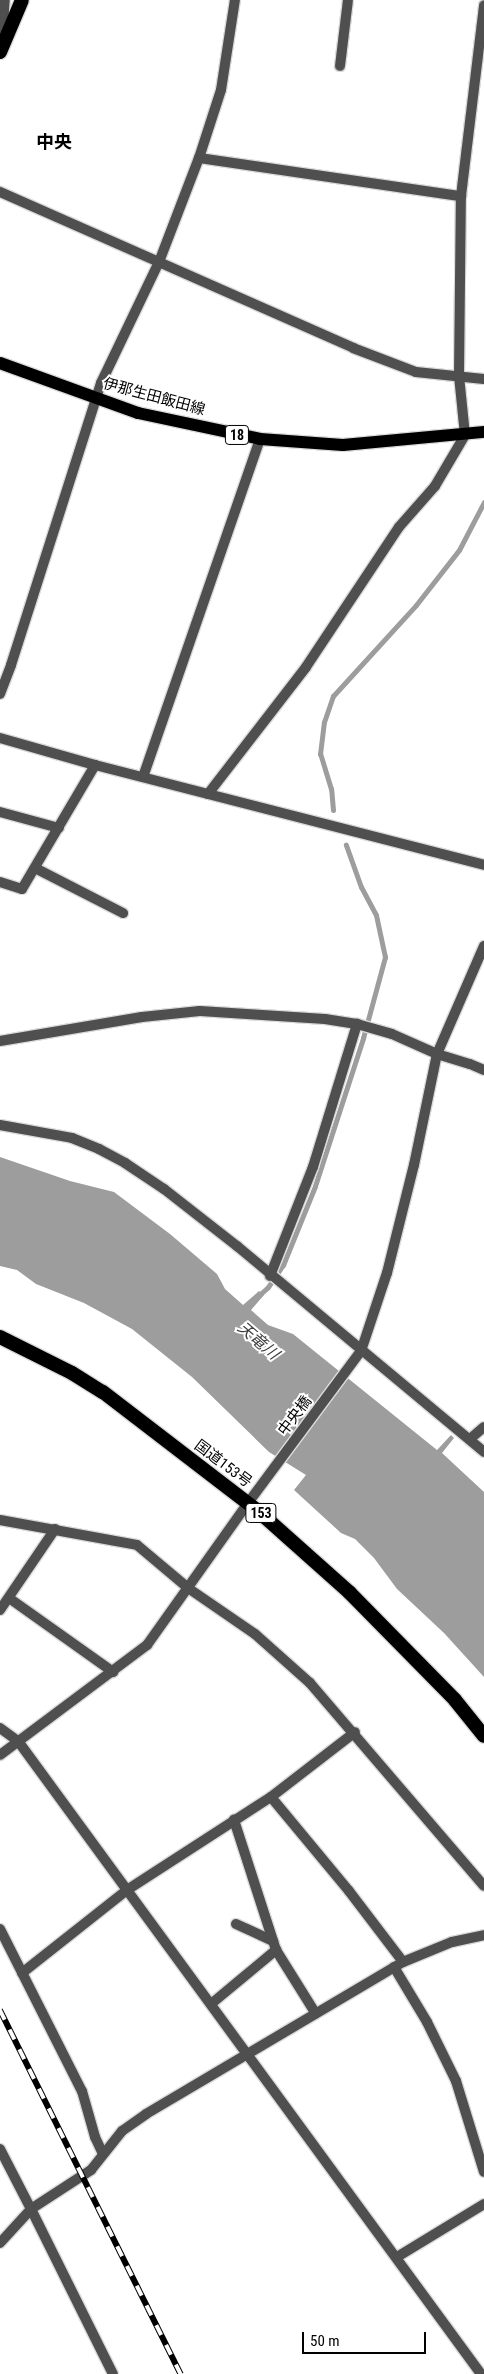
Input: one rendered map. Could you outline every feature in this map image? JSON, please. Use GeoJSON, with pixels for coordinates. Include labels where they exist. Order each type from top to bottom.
{"type":"FeatureCollection","features":[{"type":"Feature","properties":{"kind":"highway"},"geometry":{"type":"LineString","coordinates":[[1,50],[22,0]]}},
{"type":"Feature","properties":{"kind":"highway","name":"国道153号"},"geometry":{"type":"LineString","coordinates":[[0,1337],[72,1373],[103,1392],[252,1498],[350,1592],[456,1700],[484,1736]]}},
{"type":"Feature","properties":{"kind":"main road","name":"伊那生田飯田線"},"geometry":{"type":"LineString","coordinates":[[0,363],[138,413],[260,439],[344,445],[484,432]]}},
{"type":"Feature","properties":{"kind":"street"},"geometry":{"type":"LineString","coordinates":[[1,50],[5,0]]}},
{"type":"Feature","properties":{"kind":"street"},"geometry":{"type":"LineString","coordinates":[[0,694],[36,590],[91,411],[97,399],[100,383],[159,262],[199,158],[221,90],[235,0]]}},
{"type":"Feature","properties":{"kind":"street"},"geometry":{"type":"LineString","coordinates":[[340,66],[348,0]]}},
{"type":"Feature","properties":{"kind":"street"},"geometry":{"type":"LineString","coordinates":[[208,794],[306,667],[399,527],[435,486],[465,435],[459,376],[461,196],[484,5]]}},
{"type":"Feature","properties":{"kind":"street"},"geometry":{"type":"LineString","coordinates":[[199,158],[461,196]]}},
{"type":"Feature","properties":{"kind":"street"},"geometry":{"type":"LineString","coordinates":[[0,192],[353,348],[416,372],[484,379]]}},
{"type":"Feature","properties":{"kind":"street"},"geometry":{"type":"LineString","coordinates":[[143,777],[260,439]]}},
{"type":"Feature","properties":{"kind":"street"},"geometry":{"type":"LineString","coordinates":[[0,738],[95,765],[484,865]]}},
{"type":"Feature","properties":{"kind":"street"},"geometry":{"type":"LineString","coordinates":[[0,882],[22,889],[95,765]]}},
{"type":"Feature","properties":{"kind":"street"},"geometry":{"type":"LineString","coordinates":[[0,812],[59,828]]}},
{"type":"Feature","properties":{"kind":"street"},"geometry":{"type":"LineString","coordinates":[[35,868],[123,913]]}},
{"type":"Feature","properties":{"kind":"street","name":"中央橋"},"geometry":{"type":"LineString","coordinates":[[0,1755],[147,1646],[252,1498],[359,1354],[388,1273],[414,1165],[437,1054],[484,946]]}},
{"type":"Feature","properties":{"kind":"street"},"geometry":{"type":"LineString","coordinates":[[0,1041],[142,1017],[200,1011],[356,1024],[392,1034],[437,1054],[484,1070]]}},
{"type":"Feature","properties":{"kind":"street"},"geometry":{"type":"LineString","coordinates":[[270,1276],[313,1167],[356,1024]]}},
{"type":"Feature","properties":{"kind":"street"},"geometry":{"type":"LineString","coordinates":[[0,1125],[72,1138],[108,1154],[164,1189],[237,1246],[359,1354],[470,1439],[484,1452]]}},
{"type":"Feature","properties":{"kind":"street"},"geometry":{"type":"LineString","coordinates":[[470,1439],[484,1426]]}},
{"type":"Feature","properties":{"kind":"street"},"geometry":{"type":"LineString","coordinates":[[0,1520],[137,1545],[188,1588],[255,1634],[310,1683],[355,1732],[484,1886]]}},
{"type":"Feature","properties":{"kind":"street"},"geometry":{"type":"LineString","coordinates":[[0,1610],[54,1529]]}},
{"type":"Feature","properties":{"kind":"street"},"geometry":{"type":"LineString","coordinates":[[9,1598],[113,1672]]}},
{"type":"Feature","properties":{"kind":"street"},"geometry":{"type":"LineString","coordinates":[[0,1728],[18,1740],[481,2373]]}},
{"type":"Feature","properties":{"kind":"street"},"geometry":{"type":"LineString","coordinates":[[22,1973],[127,1890],[271,1797],[355,1732]]}},
{"type":"Feature","properties":{"kind":"street"},"geometry":{"type":"LineString","coordinates":[[271,1797],[349,1891],[399,1964],[456,2081],[484,2172]]}},
{"type":"Feature","properties":{"kind":"street"},"geometry":{"type":"LineString","coordinates":[[234,1820],[275,1945],[316,2014]]}},
{"type":"Feature","properties":{"kind":"street"},"geometry":{"type":"LineString","coordinates":[[236,1924],[275,1945]]}},
{"type":"Feature","properties":{"kind":"street"},"geometry":{"type":"LineString","coordinates":[[0,1929],[82,2091],[103,2154]]}},
{"type":"Feature","properties":{"kind":"street"},"geometry":{"type":"LineString","coordinates":[[0,2243],[30,2209],[91,2170],[122,2131],[138,2120],[399,1964],[452,1942],[484,1936]]}},
{"type":"Feature","properties":{"kind":"street"},"geometry":{"type":"LineString","coordinates":[[211,2004],[275,1945]]}},
{"type":"Feature","properties":{"kind":"street"},"geometry":{"type":"LineString","coordinates":[[0,2149],[114,2374]]}},
{"type":"Feature","properties":{"kind":"street"},"geometry":{"type":"LineString","coordinates":[[397,2256],[484,2204]]}},
{"type":"Feature","properties":{"kind":"water","name":"天竜川"},"geometry":{"type":"Polygon","coordinates":[[[0,1157],[70,1181],[114,1192],[170,1234],[217,1274],[225,1289],[243,1305],[259,1291],[264,1295],[251,1310],[268,1325],[293,1334],[437,1450],[451,1435],[454,1438],[442,1453],[484,1492],[484,1677],[444,1633],[397,1589],[374,1558],[355,1539],[341,1533],[294,1490],[306,1475],[269,1452],[192,1377],[132,1329],[84,1303],[36,1284],[17,1270],[0,1266],[0,1157]]]}},
{"type":"Feature","properties":{"kind":"waterway"},"geometry":{"type":"LineString","coordinates":[[333,810],[331,789],[320,754],[324,722],[333,696],[416,605],[459,550],[484,502]]}},
{"type":"Feature","properties":{"kind":"waterway"},"geometry":{"type":"LineString","coordinates":[[258,1296],[268,1287],[283,1265],[315,1186],[363,1038],[385,957],[376,915],[361,887],[346,845]]}},
{"type":"Feature","properties":{"kind":"railway"},"geometry":{"type":"LineString","coordinates":[[0,2010],[181,2374]]}},
{"type":"Feature","properties":{"kind":"district","name":"中央"},"geometry":{"type":"Point","coordinates":[54,142]}}]}
